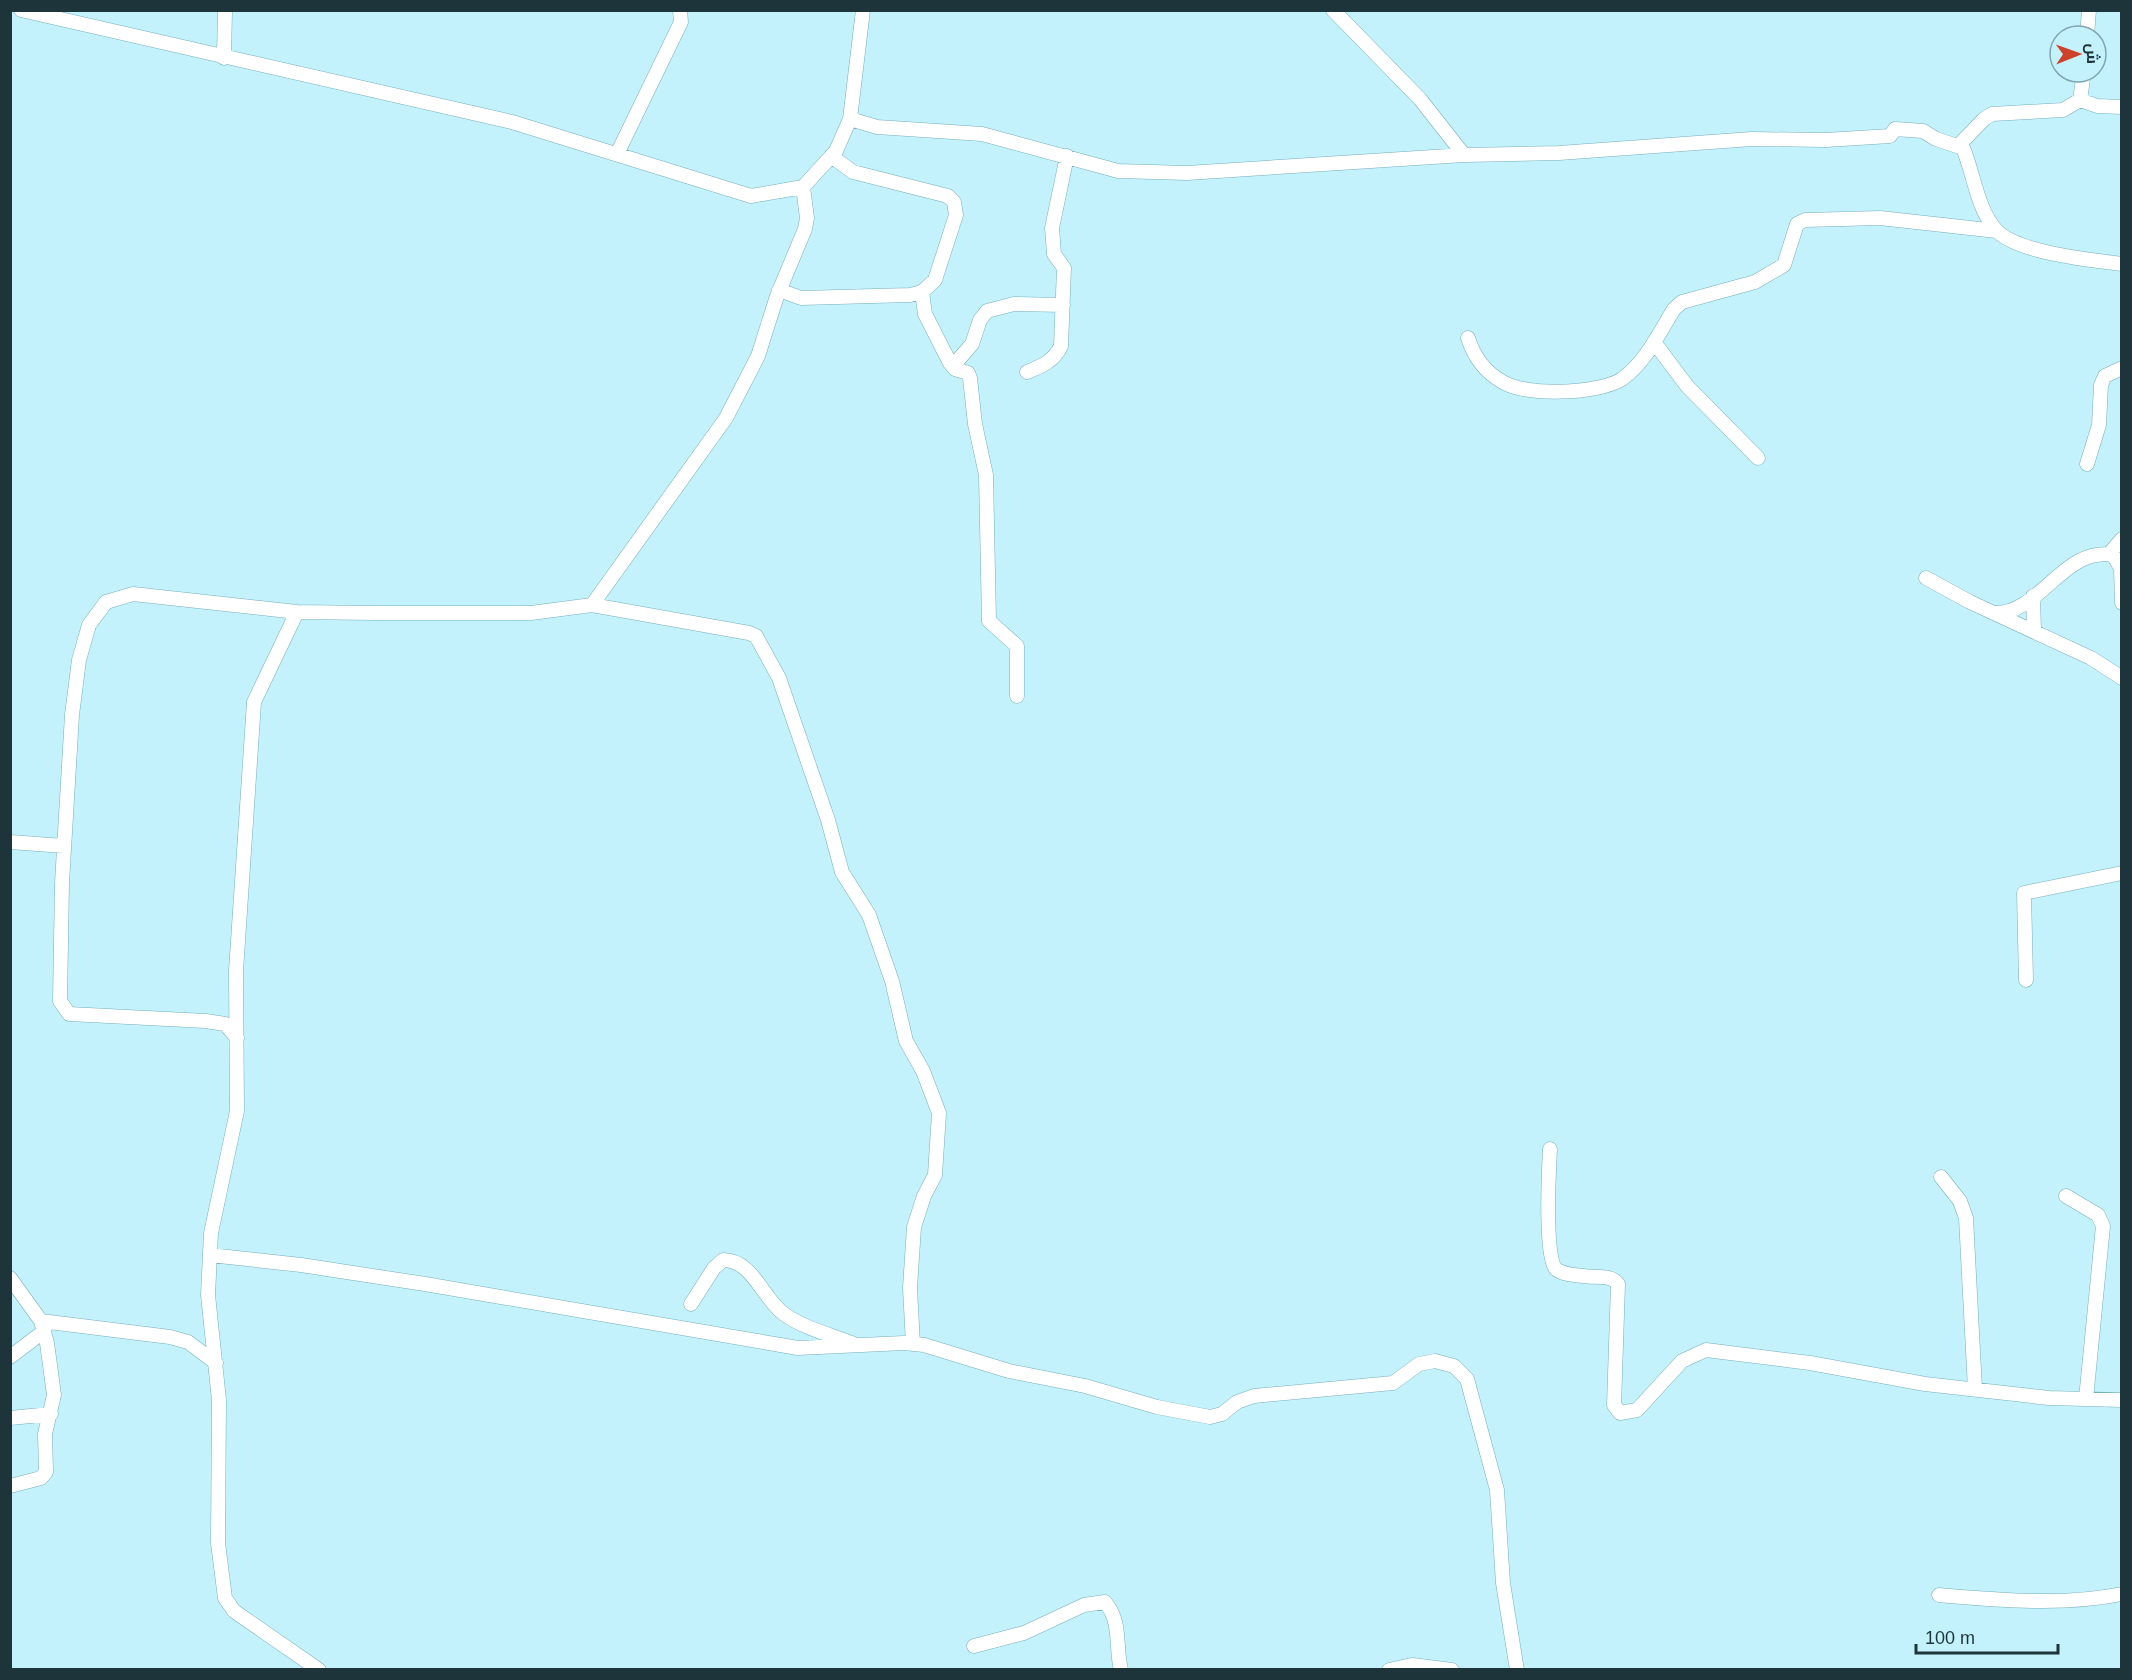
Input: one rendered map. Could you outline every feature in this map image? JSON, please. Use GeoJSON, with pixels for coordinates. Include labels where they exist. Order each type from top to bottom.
{"type":"FeatureCollection","features":[{"type":"Feature","properties":{"kind":"street"},"geometry":{"type":"LineString","coordinates":[[21,10],[512,123],[751,196],[802,187],[831,156],[850,119],[863,10]]}},
{"type":"Feature","properties":{"kind":"street"},"geometry":{"type":"LineString","coordinates":[[224,58],[225,10]]}},
{"type":"Feature","properties":{"kind":"street"},"geometry":{"type":"LineString","coordinates":[[617,154],[681,22],[680,10]]}},
{"type":"Feature","properties":{"kind":"street"},"geometry":{"type":"LineString","coordinates":[[1333,10],[1420,99],[1464,155]]}},
{"type":"Feature","properties":{"kind":"street"},"geometry":{"type":"LineString","coordinates":[[2080,100],[2082,84]]}},
{"type":"Feature","properties":{"kind":"street"},"geometry":{"type":"LineString","coordinates":[[1959,146],[1984,119],[1992,114],[2063,110],[2080,100],[2097,106],[2121,107]]}},
{"type":"Feature","properties":{"kind":"street"},"geometry":{"type":"LineString","coordinates":[[850,119],[877,127],[982,134],[1118,171],[1187,173],[1464,155],[1559,153],[1752,139],[1839,140],[1890,136],[1895,129],[1923,131],[1936,139],[1959,146],[1966,156],[1980,200],[1997,231]]}},
{"type":"Feature","properties":{"kind":"street"},"geometry":{"type":"LineString","coordinates":[[779,290],[801,298],[867,298],[922,292],[935,280],[956,214],[954,202],[948,196],[853,172],[831,156]]}},
{"type":"Feature","properties":{"kind":"street"},"geometry":{"type":"LineString","coordinates":[[1028,372],[1046,364],[1057,355],[1063,338],[1064,268],[1054,254],[1052,228],[1068,156]]}},
{"type":"Feature","properties":{"kind":"street"},"geometry":{"type":"LineString","coordinates":[[592,606],[726,418],[758,356],[779,290],[805,229],[807,218],[802,187]]}},
{"type":"Feature","properties":{"kind":"street"},"geometry":{"type":"LineString","coordinates":[[1468,338],[1479,363],[1501,381],[1516,388],[1544,391],[1587,390],[1611,385],[1637,365],[1674,309],[1682,302],[1755,282],[1784,265],[1797,224],[1805,220],[1880,218],[1997,231],[2044,251],[2121,264]]}},
{"type":"Feature","properties":{"kind":"street"},"geometry":{"type":"LineString","coordinates":[[922,292],[930,325],[953,366],[968,373],[970,378],[975,424],[986,475],[989,621],[1017,646],[1017,696]]}},
{"type":"Feature","properties":{"kind":"street"},"geometry":{"type":"LineString","coordinates":[[953,366],[972,344],[980,320],[987,311],[1014,304],[1063,305]]}},
{"type":"Feature","properties":{"kind":"street"},"geometry":{"type":"LineString","coordinates":[[1654,342],[1688,386],[1758,458]]}},
{"type":"Feature","properties":{"kind":"street"},"geometry":{"type":"LineString","coordinates":[[2087,464],[2099,425],[2101,385],[2105,376],[2121,368]]}},
{"type":"Feature","properties":{"kind":"street"},"geometry":{"type":"LineString","coordinates":[[2109,554],[2121,538]]}},
{"type":"Feature","properties":{"kind":"street"},"geometry":{"type":"LineString","coordinates":[[1994,614],[2016,609],[2052,580],[2085,560],[2109,554],[2117,557],[2120,562],[2121,603]]}},
{"type":"Feature","properties":{"kind":"street"},"geometry":{"type":"LineString","coordinates":[[1926,578],[1994,614],[2110,668],[2121,678]]}},
{"type":"Feature","properties":{"kind":"street"},"geometry":{"type":"LineString","coordinates":[[237,1038],[225,1024],[69,1014],[64,1011],[60,1001],[64,846],[72,715],[80,660],[89,625],[101,607],[113,599],[133,594],[297,612],[531,613],[592,606],[756,636],[779,678],[828,820],[842,872],[869,915],[892,981],[906,1041],[923,1071],[939,1113],[935,1175],[924,1196],[914,1227],[910,1287],[913,1344]]}},
{"type":"Feature","properties":{"kind":"street"},"geometry":{"type":"LineString","coordinates":[[2033,596],[2034,631]]}},
{"type":"Feature","properties":{"kind":"street"},"geometry":{"type":"LineString","coordinates":[[297,612],[254,702],[251,718],[250,782],[236,971],[237,1111],[211,1233],[208,1295],[219,1400],[218,1543],[225,1598],[234,1611],[319,1670]]}},
{"type":"Feature","properties":{"kind":"street"},"geometry":{"type":"LineString","coordinates":[[10,842],[64,846]]}},
{"type":"Feature","properties":{"kind":"street"},"geometry":{"type":"LineString","coordinates":[[2026,980],[2024,892],[2121,873]]}},
{"type":"Feature","properties":{"kind":"street"},"geometry":{"type":"LineString","coordinates":[[1550,1149],[1549,1229],[1552,1262],[1557,1270],[1567,1274],[1610,1278],[1618,1284],[1614,1405],[1620,1413],[1636,1410],[1682,1361],[1706,1350],[1975,1389],[2121,1400]]}},
{"type":"Feature","properties":{"kind":"street"},"geometry":{"type":"LineString","coordinates":[[1941,1177],[1960,1201],[1966,1218],[1975,1389]]}},
{"type":"Feature","properties":{"kind":"street"},"geometry":{"type":"LineString","coordinates":[[2066,1196],[2098,1215],[2103,1226],[2086,1399]]}},
{"type":"Feature","properties":{"kind":"street"},"geometry":{"type":"LineString","coordinates":[[210,1255],[301,1265],[425,1284],[798,1348],[913,1344],[950,1351],[1009,1371],[1084,1386],[1157,1407],[1210,1417],[1222,1414],[1237,1402],[1254,1396],[1300,1390],[1378,1386],[1393,1383],[1419,1364],[1435,1361],[1454,1366],[1467,1379],[1497,1490],[1503,1583],[1516,1670]]}},
{"type":"Feature","properties":{"kind":"street"},"geometry":{"type":"LineString","coordinates":[[691,1304],[714,1268],[723,1260],[731,1260],[744,1266],[785,1314],[856,1345]]}},
{"type":"Feature","properties":{"kind":"street"},"geometry":{"type":"LineString","coordinates":[[10,1278],[42,1326],[54,1395],[45,1434],[46,1472],[42,1478],[10,1486]]}},
{"type":"Feature","properties":{"kind":"street"},"geometry":{"type":"LineString","coordinates":[[10,1357],[42,1326],[179,1340],[204,1352],[216,1363]]}},
{"type":"Feature","properties":{"kind":"street"},"geometry":{"type":"LineString","coordinates":[[10,1418],[51,1414]]}},
{"type":"Feature","properties":{"kind":"street"},"geometry":{"type":"LineString","coordinates":[[1939,1595],[2012,1599],[2077,1599],[2121,1594]]}},
{"type":"Feature","properties":{"kind":"street"},"geometry":{"type":"LineString","coordinates":[[974,1646],[1024,1633],[1084,1605],[1105,1602],[1112,1611],[1116,1626],[1121,1670]]}},
{"type":"Feature","properties":{"kind":"street"},"geometry":{"type":"LineString","coordinates":[[1389,1670],[1412,1665],[1452,1670]]}}]}
